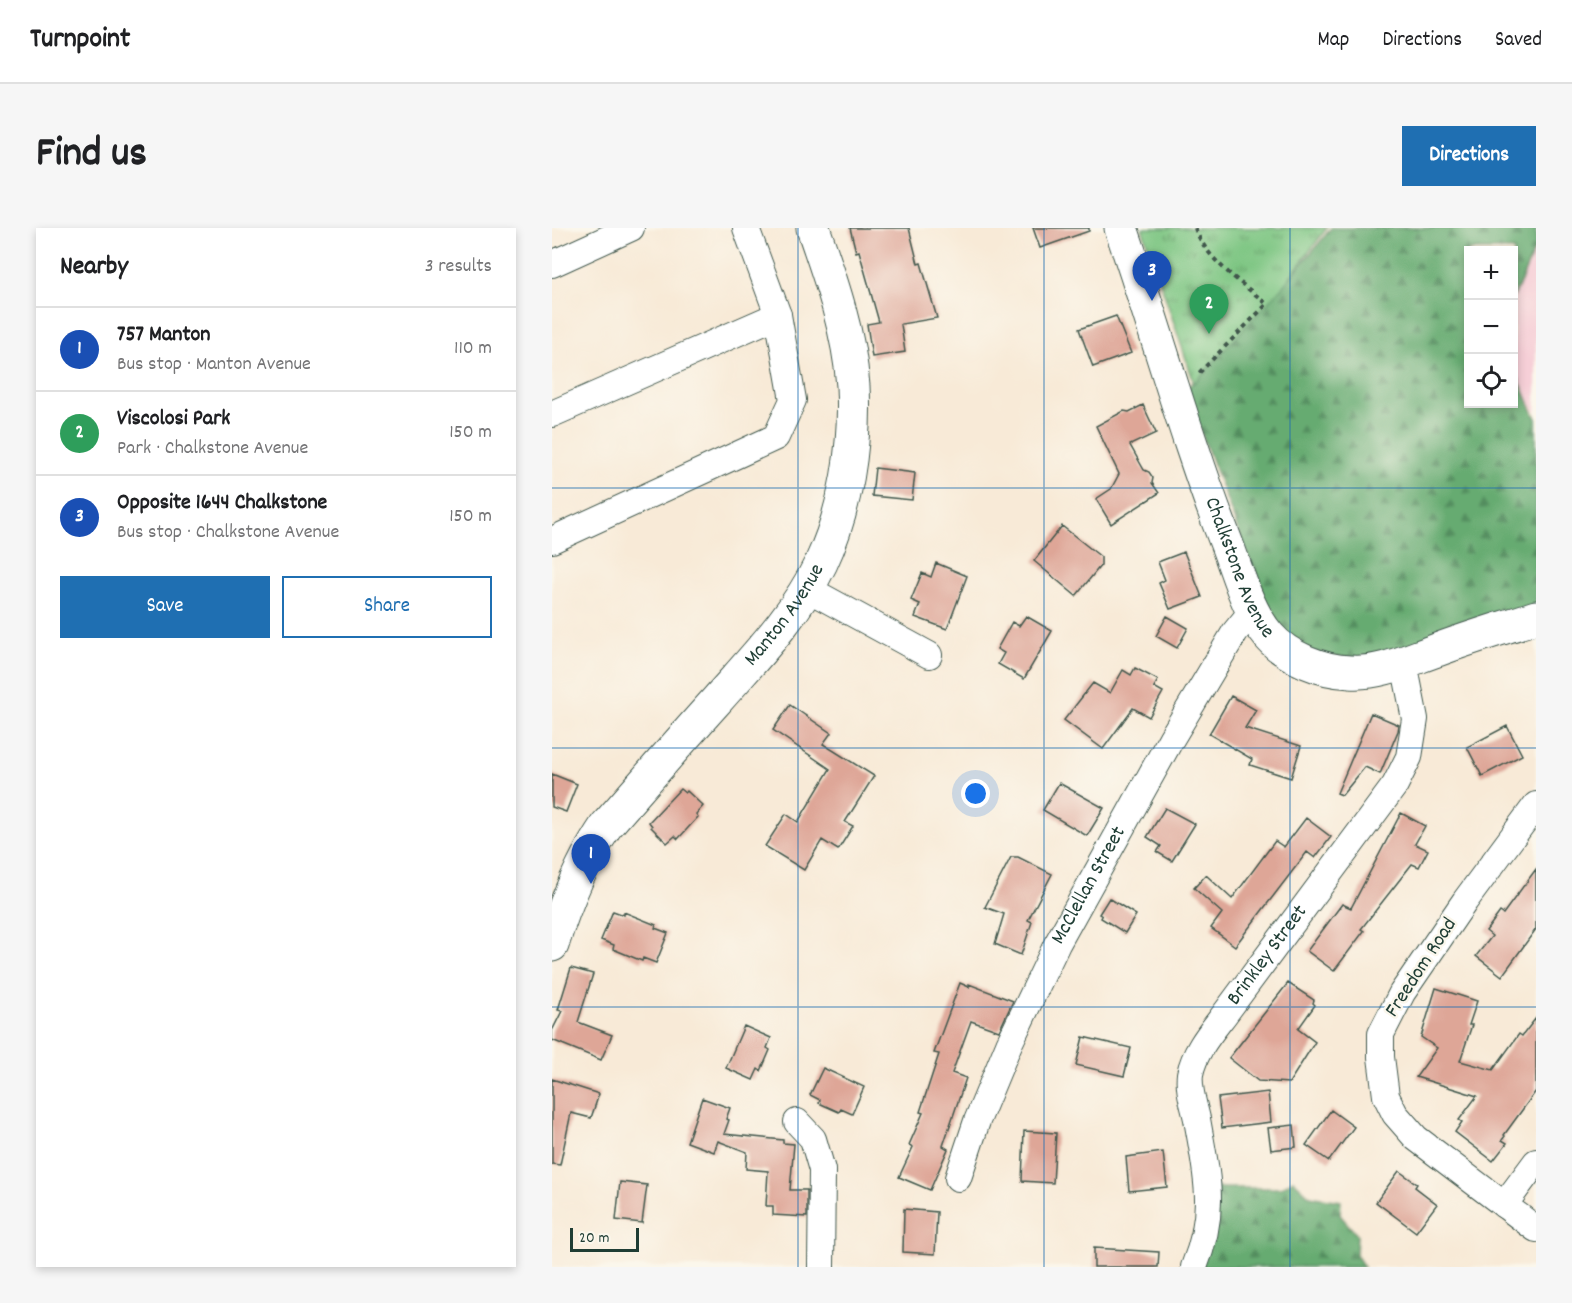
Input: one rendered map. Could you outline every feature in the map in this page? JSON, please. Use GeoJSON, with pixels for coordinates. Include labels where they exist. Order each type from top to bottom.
{"type":"FeatureCollection","features":[{"type":"Feature","properties":{"kind":"main road","name":"Manton Avenue"},"geometry":{"type":"LineString","coordinates":[[552,945],[564,907],[583,864],[606,826],[770,640],[806,588],[833,534],[849,466],[853,425],[853,386],[839,304],[813,228]]}},
{"type":"Feature","properties":{"kind":"main road","name":"Chalkstone Avenue"},"geometry":{"type":"LineString","coordinates":[[1121,228],[1203,482],[1253,610],[1269,636],[1281,648],[1324,669],[1350,672],[1378,670],[1536,617]]}},
{"type":"Feature","properties":{"kind":"street"},"geometry":{"type":"LineString","coordinates":[[552,264],[631,228]]}},
{"type":"Feature","properties":{"kind":"street"},"geometry":{"type":"LineString","coordinates":[[552,540],[776,437],[793,400],[778,315],[746,228]]}},
{"type":"Feature","properties":{"kind":"street"},"geometry":{"type":"LineString","coordinates":[[552,414],[778,315]]}},
{"type":"Feature","properties":{"kind":"street"},"geometry":{"type":"LineString","coordinates":[[806,588],[929,655]]}},
{"type":"Feature","properties":{"kind":"street","name":"McClellan Street"},"geometry":{"type":"LineString","coordinates":[[958,1178],[977,1121],[1009,1044],[1058,944],[1171,740],[1235,632],[1253,610]]}},
{"type":"Feature","properties":{"kind":"street","name":"Brinkley Street"},"geometry":{"type":"LineString","coordinates":[[1194,1267],[1204,1234],[1209,1193],[1190,1083],[1193,1064],[1198,1052],[1224,1015],[1395,785],[1409,758],[1415,719],[1404,663]]}},
{"type":"Feature","properties":{"kind":"street","name":"Freedom Road"},"geometry":{"type":"LineString","coordinates":[[1536,805],[1465,901],[1402,993],[1382,1034],[1383,1078],[1386,1096],[1395,1114],[1416,1138],[1536,1229]]}},
{"type":"Feature","properties":{"kind":"street"},"geometry":{"type":"LineString","coordinates":[[797,1122],[813,1139],[822,1170],[820,1267]]}},
{"type":"Feature","properties":{"kind":"street"},"geometry":{"type":"LineString","coordinates":[[1504,1205],[1536,1162]]}},
{"type":"Feature","properties":{"kind":"path"},"geometry":{"type":"LineString","coordinates":[[1192,380],[1267,304],[1209,254],[1200,242],[1195,228]]}},
{"type":"Feature","properties":{"kind":"shaded area"},"geometry":{"type":"Polygon","coordinates":[[[1440,228],[1536,228],[1536,413],[1518,384],[1518,246],[1464,247],[1440,228]]]}},
{"type":"Feature","properties":{"kind":"green space"},"geometry":{"type":"Polygon","coordinates":[[[1142,228],[1327,228],[1284,285],[1194,383],[1142,228]]]}},
{"type":"Feature","properties":{"kind":"green space"},"geometry":{"type":"Polygon","coordinates":[[[1331,228],[1536,228],[1536,246],[1518,288],[1518,246],[1464,246],[1464,408],[1518,408],[1518,378],[1536,419],[1536,625],[1414,665],[1284,651],[1185,390],[1331,228]]]}},
{"type":"Feature","properties":{"kind":"green space"},"geometry":{"type":"Polygon","coordinates":[[[1293,1180],[1310,1196],[1341,1201],[1340,1215],[1357,1235],[1356,1255],[1364,1267],[1195,1267],[1207,1188],[1281,1188],[1293,1180]]]}},
{"type":"Feature","properties":{"kind":"building"},"geometry":{"type":"Polygon","coordinates":[[[850,228],[909,228],[918,264],[921,263],[937,318],[901,324],[905,352],[872,357],[867,324],[879,322],[859,251],[856,252],[850,228]]]}},
{"type":"Feature","properties":{"kind":"building"},"geometry":{"type":"Polygon","coordinates":[[[1033,228],[1089,228],[1089,231],[1040,248],[1033,228]]]}},
{"type":"Feature","properties":{"kind":"building"},"geometry":{"type":"Polygon","coordinates":[[[1116,316],[1131,353],[1093,367],[1079,329],[1116,316]]]}},
{"type":"Feature","properties":{"kind":"building"},"geometry":{"type":"Polygon","coordinates":[[[1143,405],[1156,433],[1130,445],[1144,470],[1149,472],[1153,478],[1152,483],[1159,493],[1111,524],[1096,499],[1111,489],[1119,474],[1096,426],[1124,411],[1129,412],[1143,405]]]}},
{"type":"Feature","properties":{"kind":"building"},"geometry":{"type":"Polygon","coordinates":[[[875,468],[915,473],[912,500],[872,496],[875,468]]]}},
{"type":"Feature","properties":{"kind":"building"},"geometry":{"type":"Polygon","coordinates":[[[1062,526],[1101,557],[1101,565],[1076,596],[1034,561],[1062,526]]]}},
{"type":"Feature","properties":{"kind":"building"},"geometry":{"type":"Polygon","coordinates":[[[1184,552],[1202,597],[1170,609],[1159,583],[1165,580],[1158,562],[1184,552]]]}},
{"type":"Feature","properties":{"kind":"building"},"geometry":{"type":"Polygon","coordinates":[[[936,563],[967,576],[947,629],[915,617],[920,604],[911,600],[922,573],[931,577],[936,563]]]}},
{"type":"Feature","properties":{"kind":"building"},"geometry":{"type":"Polygon","coordinates":[[[1026,616],[1052,631],[1024,679],[998,664],[1004,653],[997,649],[1012,622],[1019,626],[1026,616]]]}},
{"type":"Feature","properties":{"kind":"building"},"geometry":{"type":"Polygon","coordinates":[[[1167,616],[1188,628],[1177,648],[1156,636],[1167,616]]]}},
{"type":"Feature","properties":{"kind":"building"},"geometry":{"type":"Polygon","coordinates":[[[1135,668],[1158,680],[1154,687],[1163,692],[1149,717],[1133,708],[1103,749],[1064,720],[1093,683],[1110,693],[1123,670],[1131,675],[1135,668]]]}},
{"type":"Feature","properties":{"kind":"building"},"geometry":{"type":"Polygon","coordinates":[[[1231,696],[1256,710],[1245,728],[1301,746],[1291,778],[1250,765],[1252,759],[1209,734],[1231,696]]]}},
{"type":"Feature","properties":{"kind":"building"},"geometry":{"type":"Polygon","coordinates":[[[790,705],[831,733],[823,744],[874,776],[845,822],[853,826],[838,850],[822,840],[804,870],[765,846],[786,814],[798,822],[830,769],[773,730],[790,705]]]}},
{"type":"Feature","properties":{"kind":"building"},"geometry":{"type":"Polygon","coordinates":[[[1371,713],[1399,725],[1398,731],[1380,774],[1365,767],[1342,795],[1337,793],[1371,713]]]}},
{"type":"Feature","properties":{"kind":"building"},"geometry":{"type":"Polygon","coordinates":[[[1507,726],[1522,755],[1482,776],[1467,747],[1507,726]]]}},
{"type":"Feature","properties":{"kind":"building"},"geometry":{"type":"Polygon","coordinates":[[[552,774],[577,784],[566,812],[552,807],[552,774]]]}},
{"type":"Feature","properties":{"kind":"building"},"geometry":{"type":"Polygon","coordinates":[[[1059,783],[1104,808],[1087,836],[1043,810],[1059,783]]]}},
{"type":"Feature","properties":{"kind":"building"},"geometry":{"type":"Polygon","coordinates":[[[680,789],[685,793],[687,791],[703,806],[696,814],[698,817],[678,839],[675,836],[667,843],[649,822],[680,789]]]}},
{"type":"Feature","properties":{"kind":"building"},"geometry":{"type":"Polygon","coordinates":[[[1165,808],[1195,824],[1172,861],[1157,852],[1161,846],[1147,837],[1165,808]]]}},
{"type":"Feature","properties":{"kind":"building"},"geometry":{"type":"Polygon","coordinates":[[[1401,813],[1425,826],[1415,844],[1428,850],[1419,867],[1412,864],[1361,929],[1364,931],[1334,971],[1307,951],[1342,904],[1351,908],[1401,813]]]}},
{"type":"Feature","properties":{"kind":"building"},"geometry":{"type":"Polygon","coordinates":[[[1306,818],[1331,837],[1315,858],[1307,852],[1235,946],[1211,928],[1222,913],[1194,888],[1206,875],[1232,899],[1275,841],[1284,847],[1306,818]]]}},
{"type":"Feature","properties":{"kind":"building"},"geometry":{"type":"Polygon","coordinates":[[[1011,857],[1018,857],[1052,874],[1028,920],[1032,922],[1021,955],[995,944],[1004,914],[985,907],[1011,857]]]}},
{"type":"Feature","properties":{"kind":"building"},"geometry":{"type":"Polygon","coordinates":[[[1536,869],[1536,929],[1502,976],[1476,956],[1492,936],[1486,931],[1500,912],[1503,914],[1536,869]]]}},
{"type":"Feature","properties":{"kind":"building"},"geometry":{"type":"Polygon","coordinates":[[[1109,898],[1136,915],[1125,933],[1101,918],[1099,914],[1109,898]]]}},
{"type":"Feature","properties":{"kind":"building"},"geometry":{"type":"Polygon","coordinates":[[[613,911],[624,915],[624,912],[656,925],[655,928],[668,933],[656,963],[643,958],[642,961],[613,949],[614,945],[601,940],[613,911]]]}},
{"type":"Feature","properties":{"kind":"building"},"geometry":{"type":"Polygon","coordinates":[[[571,968],[593,974],[578,1022],[612,1035],[601,1060],[552,1040],[552,1031],[562,1011],[558,1010],[571,968]]]}},
{"type":"Feature","properties":{"kind":"building"},"geometry":{"type":"Polygon","coordinates":[[[960,983],[969,987],[969,984],[1013,1001],[999,1031],[971,1021],[952,1073],[966,1078],[943,1146],[948,1149],[930,1190],[899,1177],[913,1147],[909,1145],[923,1113],[920,1112],[939,1054],[934,1053],[960,983]]]}},
{"type":"Feature","properties":{"kind":"building"},"geometry":{"type":"Polygon","coordinates":[[[1288,983],[1314,1000],[1315,1005],[1298,1029],[1315,1042],[1289,1083],[1258,1081],[1229,1058],[1288,983]]]}},
{"type":"Feature","properties":{"kind":"building"},"geometry":{"type":"Polygon","coordinates":[[[1436,988],[1477,1001],[1460,1061],[1493,1070],[1519,1034],[1522,1036],[1536,1018],[1536,1091],[1504,1135],[1502,1140],[1507,1143],[1493,1161],[1455,1132],[1462,1122],[1459,1120],[1477,1096],[1416,1077],[1437,1048],[1421,1037],[1436,988]]]}},
{"type":"Feature","properties":{"kind":"building"},"geometry":{"type":"Polygon","coordinates":[[[744,1026],[771,1038],[767,1048],[770,1050],[761,1071],[758,1069],[753,1080],[726,1068],[744,1026]]]}},
{"type":"Feature","properties":{"kind":"building"},"geometry":{"type":"Polygon","coordinates":[[[1083,1037],[1131,1048],[1124,1076],[1076,1065],[1083,1037]]]}},
{"type":"Feature","properties":{"kind":"building"},"geometry":{"type":"Polygon","coordinates":[[[823,1068],[864,1087],[852,1114],[841,1109],[839,1112],[819,1103],[820,1100],[810,1095],[823,1068]]]}},
{"type":"Feature","properties":{"kind":"building"},"geometry":{"type":"Polygon","coordinates":[[[552,1079],[599,1094],[591,1118],[571,1113],[560,1165],[552,1164],[552,1079]]]}},
{"type":"Feature","properties":{"kind":"building"},"geometry":{"type":"Polygon","coordinates":[[[1268,1092],[1271,1122],[1222,1128],[1218,1098],[1268,1092]]]}},
{"type":"Feature","properties":{"kind":"building"},"geometry":{"type":"Polygon","coordinates":[[[702,1098],[730,1108],[724,1134],[783,1140],[783,1143],[794,1144],[790,1190],[807,1190],[807,1217],[773,1215],[773,1206],[766,1206],[768,1171],[746,1169],[747,1152],[718,1141],[714,1152],[687,1142],[702,1098]]]}},
{"type":"Feature","properties":{"kind":"building"},"geometry":{"type":"Polygon","coordinates":[[[1331,1110],[1354,1127],[1329,1161],[1306,1145],[1331,1110]]]}},
{"type":"Feature","properties":{"kind":"building"},"geometry":{"type":"Polygon","coordinates":[[[1294,1125],[1296,1147],[1271,1150],[1268,1128],[1294,1125]]]}},
{"type":"Feature","properties":{"kind":"building"},"geometry":{"type":"Polygon","coordinates":[[[1024,1131],[1056,1133],[1053,1183],[1022,1181],[1024,1131]]]}},
{"type":"Feature","properties":{"kind":"building"},"geometry":{"type":"Polygon","coordinates":[[[1163,1152],[1167,1187],[1129,1191],[1126,1157],[1163,1152]]]}},
{"type":"Feature","properties":{"kind":"building"},"geometry":{"type":"Polygon","coordinates":[[[1399,1171],[1417,1184],[1415,1187],[1437,1204],[1416,1232],[1376,1202],[1399,1171]]]}},
{"type":"Feature","properties":{"kind":"building"},"geometry":{"type":"Polygon","coordinates":[[[620,1182],[647,1185],[642,1223],[616,1220],[620,1182]]]}},
{"type":"Feature","properties":{"kind":"building"},"geometry":{"type":"Polygon","coordinates":[[[904,1209],[937,1212],[935,1254],[903,1252],[904,1209]]]}},
{"type":"Feature","properties":{"kind":"building"},"geometry":{"type":"Polygon","coordinates":[[[1094,1248],[1159,1252],[1158,1267],[1094,1267],[1094,1248]]]}},
{"type":"Feature","properties":{"kind":"place","name":"Opposite 1644 Chalkstone"},"geometry":{"type":"Point","coordinates":[1152,301]}},
{"type":"Feature","properties":{"kind":"place","name":"Viscolosi Park"},"geometry":{"type":"Point","coordinates":[1209,334]}},
{"type":"Feature","properties":{"kind":"place","name":"757 Manton"},"geometry":{"type":"Point","coordinates":[591,884]}}]}
